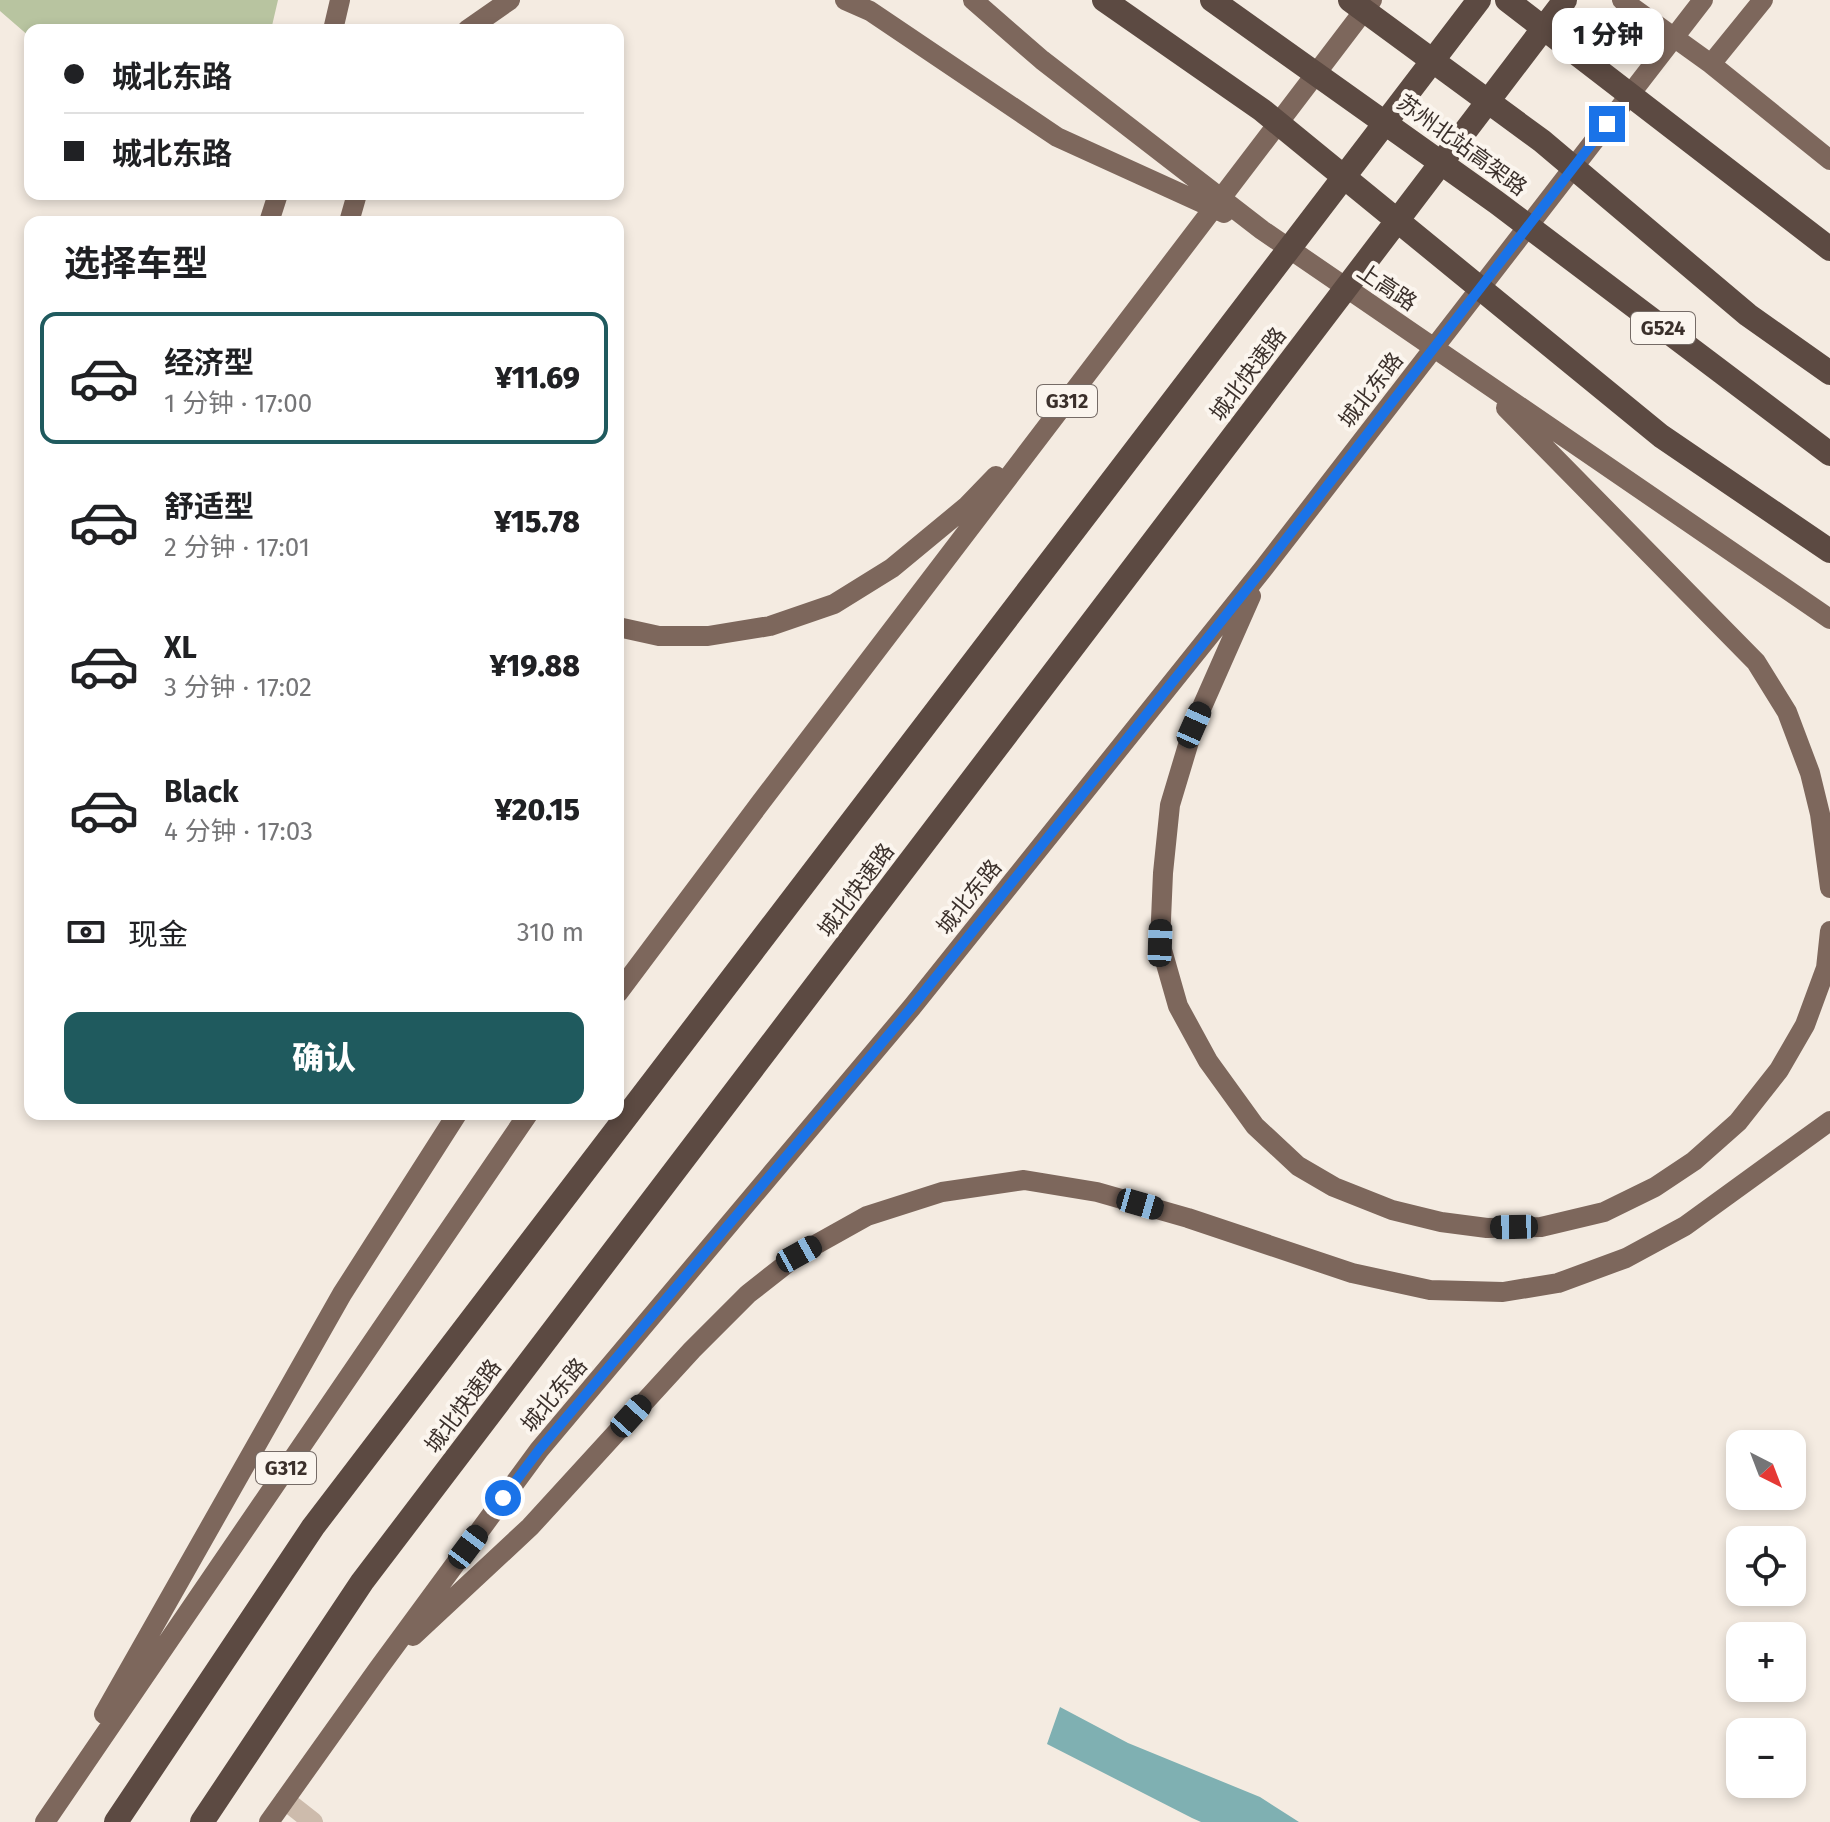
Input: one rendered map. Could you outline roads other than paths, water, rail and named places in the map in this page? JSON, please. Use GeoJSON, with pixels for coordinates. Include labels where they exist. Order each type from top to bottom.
{"type":"FeatureCollection","features":[{"type":"Feature","properties":{"kind":"highway"},"geometry":{"type":"LineString","coordinates":[[1104,0],[1262,110],[1661,436],[1830,551]]}},
{"type":"Feature","properties":{"kind":"highway","name":"苏州北站高架路"},"geometry":{"type":"LineString","coordinates":[[1212,0],[1496,202],[1830,454]]}},
{"type":"Feature","properties":{"kind":"highway","name":"G524"},"geometry":{"type":"LineString","coordinates":[[1350,0],[1542,141],[1748,315],[1830,373]]}},
{"type":"Feature","properties":{"kind":"highway","name":"城北快速路"},"geometry":{"type":"LineString","coordinates":[[624,1120],[1479,0]]}},
{"type":"Feature","properties":{"kind":"highway"},"geometry":{"type":"LineString","coordinates":[[1507,0],[1830,249]]}},
{"type":"Feature","properties":{"kind":"highway","name":"城北快速路"},"geometry":{"type":"LineString","coordinates":[[202,1822],[362,1582],[1565,0]]}},
{"type":"Feature","properties":{"kind":"highway","name":"城北快速路"},"geometry":{"type":"LineString","coordinates":[[116,1822],[313,1527],[624,1120]]}},
{"type":"Feature","properties":{"kind":"main road"},"geometry":{"type":"LineString","coordinates":[[334,24],[340,0]]}},
{"type":"Feature","properties":{"kind":"main road"},"geometry":{"type":"LineString","coordinates":[[476,24],[510,0]]}},
{"type":"Feature","properties":{"kind":"main road"},"geometry":{"type":"LineString","coordinates":[[845,0],[870,11],[1057,137],[1262,230]]}},
{"type":"Feature","properties":{"kind":"main road","name":"上高路"},"geometry":{"type":"LineString","coordinates":[[973,0],[1042,60],[1262,230],[1830,619]]}},
{"type":"Feature","properties":{"kind":"main road","name":"G312"},"geometry":{"type":"LineString","coordinates":[[624,985],[1372,0]]}},
{"type":"Feature","properties":{"kind":"main road"},"geometry":{"type":"LineString","coordinates":[[1622,0],[1711,64],[1830,160]]}},
{"type":"Feature","properties":{"kind":"main road","name":"城北东路"},"geometry":{"type":"LineString","coordinates":[[269,1822],[539,1450],[912,1007],[1263,569],[1703,0]]}},
{"type":"Feature","properties":{"kind":"main road"},"geometry":{"type":"LineString","coordinates":[[1711,64],[1763,0]]}},
{"type":"Feature","properties":{"kind":"main road"},"geometry":{"type":"LineString","coordinates":[[1472,374],[1756,662],[1787,712],[1810,773],[1820,814],[1830,888]]}},
{"type":"Feature","properties":{"kind":"main road"},"geometry":{"type":"LineString","coordinates":[[624,628],[659,636],[708,636],[770,626],[834,604],[892,568],[967,506],[1060,410]]}},
{"type":"Feature","properties":{"kind":"main road"},"geometry":{"type":"LineString","coordinates":[[1263,569],[1194,725],[1170,805],[1160,943],[1178,1006],[1208,1061],[1255,1126],[1298,1166],[1334,1187],[1392,1210],[1441,1222],[1487,1228],[1541,1227],[1604,1212],[1655,1187],[1694,1161],[1738,1122],[1779,1070],[1805,1025],[1826,968],[1830,931]]}},
{"type":"Feature","properties":{"kind":"main road"},"geometry":{"type":"LineString","coordinates":[[44,1822],[342,1294],[453,1120]]}},
{"type":"Feature","properties":{"kind":"main road","name":"G312"},"geometry":{"type":"LineString","coordinates":[[44,1822],[524,1120]]}},
{"type":"Feature","properties":{"kind":"main road"},"geometry":{"type":"LineString","coordinates":[[378,1669],[530,1527],[692,1350],[748,1294],[799,1254],[867,1216],[942,1192],[1024,1180],[1097,1192],[1161,1210],[1352,1273],[1430,1290],[1503,1292],[1558,1283],[1626,1258],[1685,1226],[1830,1121]]}},
{"type":"Feature","properties":{"kind":"street"},"geometry":{"type":"LineString","coordinates":[[285,1800],[313,1822]]}},
{"type":"Feature","properties":{"kind":"water"},"geometry":{"type":"Polygon","coordinates":[[[1060,1707],[1128,1743],[1260,1797],[1299,1822],[1201,1822],[1192,1818],[1047,1744],[1060,1707]]]}}]}
